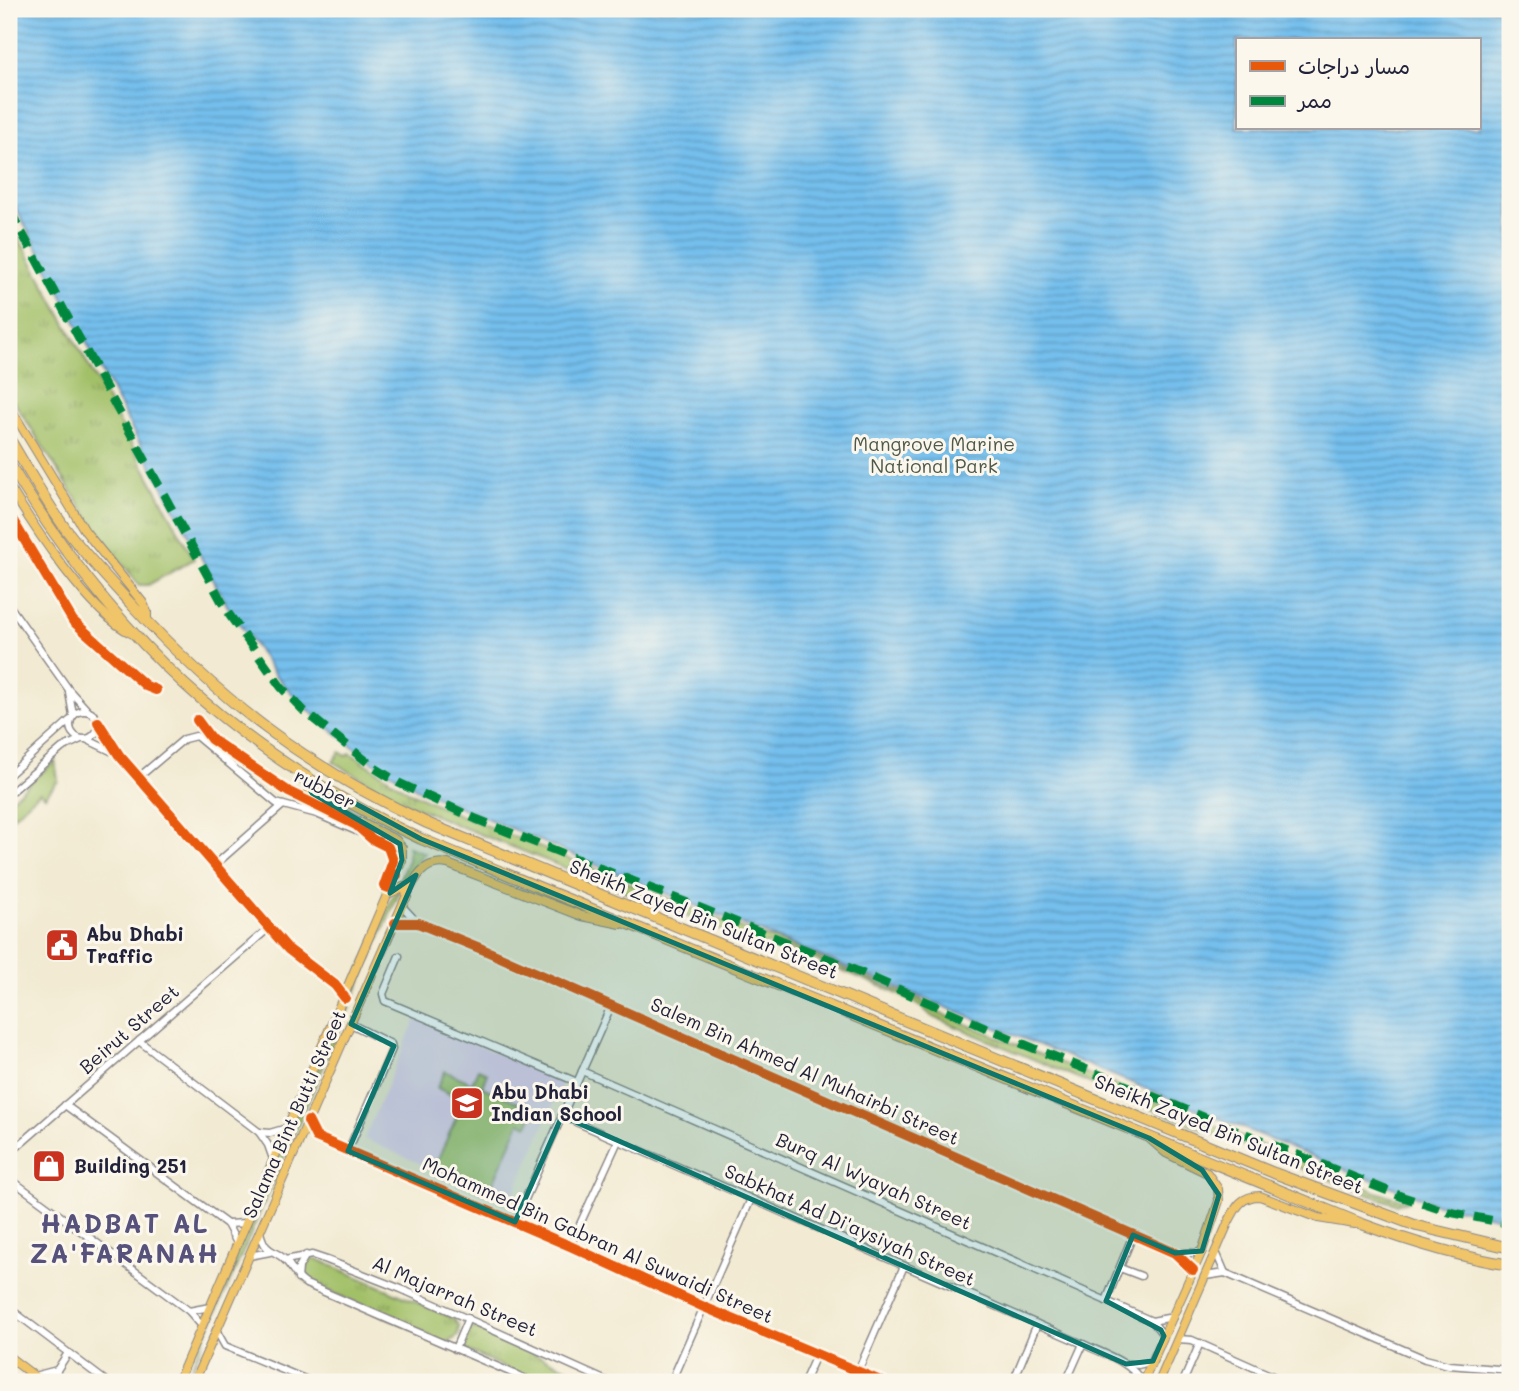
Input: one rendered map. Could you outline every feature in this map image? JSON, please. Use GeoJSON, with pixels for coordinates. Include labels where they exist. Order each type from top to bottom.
{"type":"FeatureCollection","features":[{"type":"Feature","properties":{"kind":"highway","name":"Sheikh Zayed Bin Sultan Street"},"geometry":{"type":"LineString","coordinates":[[9,438],[68,532],[92,563],[147,622],[220,693],[288,746],[354,787],[427,824],[1286,1177],[1417,1226],[1510,1248]]}},
{"type":"Feature","properties":{"kind":"highway","name":"Sheikh Zayed Bin Sultan Street"},"geometry":{"type":"LineString","coordinates":[[9,463],[65,551],[132,633],[211,709],[299,774],[346,802],[421,839],[1362,1224],[1408,1241],[1478,1260],[1510,1265]]}},
{"type":"Feature","properties":{"kind":"main road"},"geometry":{"type":"LineString","coordinates":[[9,406],[85,531],[143,603],[147,611],[147,622]]}},
{"type":"Feature","properties":{"kind":"main road"},"geometry":{"type":"LineString","coordinates":[[9,486],[34,526],[77,583],[107,618],[132,633]]}},
{"type":"Feature","properties":{"kind":"main road","name":"Salama Bint Butti Street"},"geometry":{"type":"LineString","coordinates":[[178,1382],[390,894],[402,860],[400,844],[391,836],[352,818],[312,793],[299,774]]}},
{"type":"Feature","properties":{"kind":"main road","name":"Salama Bint Butti Street"},"geometry":{"type":"LineString","coordinates":[[194,1382],[402,906],[424,867],[440,862],[582,916],[629,925]]}},
{"type":"Feature","properties":{"kind":"main road"},"geometry":{"type":"LineString","coordinates":[[390,894],[403,887],[407,897]]}},
{"type":"Feature","properties":{"kind":"main road"},"geometry":{"type":"LineString","coordinates":[[1143,1382],[1202,1251],[1219,1195],[1212,1177],[1166,1153],[1149,1138]]}},
{"type":"Feature","properties":{"kind":"main road"},"geometry":{"type":"LineString","coordinates":[[1161,1381],[1238,1204],[1248,1197],[1256,1196],[1318,1218],[1362,1224]]}},
{"type":"Feature","properties":{"kind":"main road"},"geometry":{"type":"LineString","coordinates":[[1213,1218],[1220,1216],[1228,1223]]}},
{"type":"Feature","properties":{"kind":"main road"},"geometry":{"type":"LineString","coordinates":[[9,1357],[42,1382]]}},
{"type":"Feature","properties":{"kind":"street"},"geometry":{"type":"LineString","coordinates":[[9,605],[69,690],[94,715],[119,754],[288,949],[338,987],[345,998]]}},
{"type":"Feature","properties":{"kind":"street"},"geometry":{"type":"LineString","coordinates":[[69,690],[73,734],[119,754]]}},
{"type":"Feature","properties":{"kind":"street"},"geometry":{"type":"LineString","coordinates":[[9,775],[55,736],[72,717],[80,711],[88,711]]}},
{"type":"Feature","properties":{"kind":"street"},"geometry":{"type":"LineString","coordinates":[[9,794],[62,748],[97,731],[98,722]]}},
{"type":"Feature","properties":{"kind":"street"},"geometry":{"type":"LineString","coordinates":[[139,777],[184,739],[196,736],[272,800],[317,814],[361,833]]}},
{"type":"Feature","properties":{"kind":"street"},"geometry":{"type":"LineString","coordinates":[[215,864],[283,805]]}},
{"type":"Feature","properties":{"kind":"street","name":"Salem Bin Ahmed Al Muhairbi Street"},"geometry":{"type":"LineString","coordinates":[[402,906],[418,922],[1175,1253],[1193,1270]]}},
{"type":"Feature","properties":{"kind":"street","name":"Salem Bin Ahmed Al Muhairbi Street"},"geometry":{"type":"LineString","coordinates":[[395,922],[418,922]]}},
{"type":"Feature","properties":{"kind":"street","name":"Beirut Street"},"geometry":{"type":"LineString","coordinates":[[9,1154],[271,927]]}},
{"type":"Feature","properties":{"kind":"street"},"geometry":{"type":"LineString","coordinates":[[288,947],[334,979],[352,979]]}},
{"type":"Feature","properties":{"kind":"street"},"geometry":{"type":"LineString","coordinates":[[399,956],[383,994],[385,1001],[578,1082]]}},
{"type":"Feature","properties":{"kind":"street"},"geometry":{"type":"LineString","coordinates":[[515,1222],[611,1006]]}},
{"type":"Feature","properties":{"kind":"street"},"geometry":{"type":"LineString","coordinates":[[348,1151],[392,1049],[391,1044],[351,1024]]}},
{"type":"Feature","properties":{"kind":"street"},"geometry":{"type":"LineString","coordinates":[[139,1041],[259,1132],[274,1161]]}},
{"type":"Feature","properties":{"kind":"street","name":"Burq Al Wyayah Street"},"geometry":{"type":"LineString","coordinates":[[582,1071],[1152,1321],[1164,1336]]}},
{"type":"Feature","properties":{"kind":"street"},"geometry":{"type":"LineString","coordinates":[[65,1105],[227,1224],[237,1245]]}},
{"type":"Feature","properties":{"kind":"street","name":"Sabkhat Ad Di'aysiyah Street"},"geometry":{"type":"LineString","coordinates":[[562,1116],[1083,1344],[1126,1364],[1143,1382]]}},
{"type":"Feature","properties":{"kind":"street"},"geometry":{"type":"LineString","coordinates":[[298,1144],[316,1137],[308,1121]]}},
{"type":"Feature","properties":{"kind":"street"},"geometry":{"type":"LineString","coordinates":[[259,1132],[271,1133],[289,1127]]}},
{"type":"Feature","properties":{"kind":"street","name":"Mohammed Bin Gabran Al Suwaidi Street"},"geometry":{"type":"LineString","coordinates":[[316,1137],[704,1307],[883,1382]]}},
{"type":"Feature","properties":{"kind":"street"},"geometry":{"type":"LineString","coordinates":[[570,1246],[618,1141]]}},
{"type":"Feature","properties":{"kind":"street"},"geometry":{"type":"LineString","coordinates":[[9,1178],[189,1311],[202,1326]]}},
{"type":"Feature","properties":{"kind":"street"},"geometry":{"type":"LineString","coordinates":[[671,1382],[751,1199]]}},
{"type":"Feature","properties":{"kind":"street"},"geometry":{"type":"LineString","coordinates":[[227,1224],[247,1223]]}},
{"type":"Feature","properties":{"kind":"street"},"geometry":{"type":"LineString","coordinates":[[260,1231],[270,1252],[285,1260],[298,1280],[533,1382]]}},
{"type":"Feature","properties":{"kind":"street"},"geometry":{"type":"LineString","coordinates":[[1106,1301],[1133,1235]]}},
{"type":"Feature","properties":{"kind":"street","name":"Salem Bin Ahmed Al Muhairbi Street"},"geometry":{"type":"LineString","coordinates":[[1175,1253],[1195,1254],[1202,1251]]}},
{"type":"Feature","properties":{"kind":"street"},"geometry":{"type":"LineString","coordinates":[[249,1256],[270,1252]]}},
{"type":"Feature","properties":{"kind":"street"},"geometry":{"type":"LineString","coordinates":[[1216,1252],[1225,1273]]}},
{"type":"Feature","properties":{"kind":"street"},"geometry":{"type":"LineString","coordinates":[[298,1280],[299,1266],[306,1255]]}},
{"type":"Feature","properties":{"kind":"street","name":"Al Majarrah Street"},"geometry":{"type":"LineString","coordinates":[[285,1260],[306,1255],[386,1282],[609,1382]]}},
{"type":"Feature","properties":{"kind":"street"},"geometry":{"type":"LineString","coordinates":[[858,1371],[904,1266]]}},
{"type":"Feature","properties":{"kind":"street"},"geometry":{"type":"LineString","coordinates":[[1120,1268],[1141,1276]]}},
{"type":"Feature","properties":{"kind":"street"},"geometry":{"type":"LineString","coordinates":[[1205,1276],[1225,1273],[1425,1359],[1449,1365],[1510,1370]]}},
{"type":"Feature","properties":{"kind":"street"},"geometry":{"type":"LineString","coordinates":[[189,1311],[211,1307]]}},
{"type":"Feature","properties":{"kind":"street"},"geometry":{"type":"LineString","coordinates":[[9,1308],[107,1382]]}},
{"type":"Feature","properties":{"kind":"street"},"geometry":{"type":"LineString","coordinates":[[1152,1321],[1172,1317]]}},
{"type":"Feature","properties":{"kind":"street"},"geometry":{"type":"LineString","coordinates":[[455,1349],[468,1318]]}},
{"type":"Feature","properties":{"kind":"street"},"geometry":{"type":"LineString","coordinates":[[1013,1382],[1037,1324]]}},
{"type":"Feature","properties":{"kind":"street"},"geometry":{"type":"LineString","coordinates":[[1183,1328],[1192,1340]]}},
{"type":"Feature","properties":{"kind":"street"},"geometry":{"type":"LineString","coordinates":[[216,1330],[225,1346],[312,1382]]}},
{"type":"Feature","properties":{"kind":"street"},"geometry":{"type":"LineString","coordinates":[[1178,1339],[1200,1343],[1286,1382]]}},
{"type":"Feature","properties":{"kind":"street"},"geometry":{"type":"LineString","coordinates":[[1183,1382],[1200,1343]]}},
{"type":"Feature","properties":{"kind":"street"},"geometry":{"type":"LineString","coordinates":[[1066,1382],[1083,1344]]}},
{"type":"Feature","properties":{"kind":"street"},"geometry":{"type":"LineString","coordinates":[[206,1352],[225,1346]]}},
{"type":"Feature","properties":{"kind":"street"},"geometry":{"type":"LineString","coordinates":[[56,1382],[57,1370],[68,1353]]}},
{"type":"Feature","properties":{"kind":"street"},"geometry":{"type":"LineString","coordinates":[[804,1382],[817,1353]]}},
{"type":"Feature","properties":{"kind":"street","name":"Sabkhat Ad Di'aysiyah Street"},"geometry":{"type":"LineString","coordinates":[[1126,1364],[1153,1362]]}},
{"type":"Feature","properties":{"kind":"street"},"geometry":{"type":"LineString","coordinates":[[34,1376],[57,1370]]}},
{"type":"Feature","properties":{"kind":"highlighted area"},"geometry":{"type":"Polygon","coordinates":[[[299,773],[421,839],[1149,1138],[1202,1170],[1219,1195],[1202,1251],[1175,1253],[1133,1235],[1106,1301],[1161,1330],[1164,1336],[1153,1361],[1126,1364],[562,1116],[515,1222],[348,1151],[394,1046],[351,1024],[416,875],[390,893],[402,860],[400,844],[312,793],[299,773]]]}},
{"type":"Feature","properties":{"kind":"shaded area","name":"Abu Dhabi Indian School"},"geometry":{"type":"Polygon","coordinates":[[[416,1018],[563,1082],[510,1203],[364,1139],[416,1018]]]}},
{"type":"Feature","properties":{"kind":"green space"},"geometry":{"type":"Polygon","coordinates":[[[9,220],[194,559],[148,585],[139,585],[97,531],[9,394],[9,220]]]}},
{"type":"Feature","properties":{"kind":"green space"},"geometry":{"type":"Polygon","coordinates":[[[340,752],[346,756],[350,753],[408,791],[450,811],[760,936],[774,939],[921,1000],[934,1011],[1379,1193],[1409,1201],[1395,1204],[1356,1190],[1151,1109],[931,1016],[904,997],[859,977],[775,944],[756,944],[457,825],[404,802],[333,762],[340,752]]]}},
{"type":"Feature","properties":{"kind":"green space"},"geometry":{"type":"Polygon","coordinates":[[[55,761],[58,781],[45,796],[40,792],[9,820],[9,801],[55,761]]]}},
{"type":"Feature","properties":{"kind":"green space"},"geometry":{"type":"Polygon","coordinates":[[[408,847],[425,853],[417,861],[406,886],[398,883],[408,860],[408,847]]]}},
{"type":"Feature","properties":{"kind":"green space"},"geometry":{"type":"Polygon","coordinates":[[[400,891],[188,1378],[201,1338],[240,1244],[394,893],[400,891]]]}},
{"type":"Feature","properties":{"kind":"green space"},"geometry":{"type":"Polygon","coordinates":[[[478,1069],[487,1073],[482,1087],[535,1110],[528,1125],[520,1122],[490,1190],[435,1166],[464,1100],[437,1088],[445,1071],[472,1083],[478,1069]]]}},
{"type":"Feature","properties":{"kind":"green space"},"geometry":{"type":"Polygon","coordinates":[[[311,1259],[317,1259],[453,1318],[459,1326],[458,1335],[444,1343],[304,1280],[305,1268],[311,1259]]]}},
{"type":"Feature","properties":{"kind":"green space"},"geometry":{"type":"Polygon","coordinates":[[[469,1328],[475,1328],[600,1382],[535,1382],[462,1348],[463,1336],[469,1328]]]}},
{"type":"Feature","properties":{"kind":"water","name":"Mangrove Marine National Park"},"geometry":{"type":"Polygon","coordinates":[[[9,9],[1510,9],[1510,1220],[1437,1204],[1341,1168],[594,864],[418,789],[372,761],[329,728],[276,676],[228,607],[9,195],[9,9]]]}},
{"type":"Feature","properties":{"kind":"marked path"},"geometry":{"type":"LineString","coordinates":[[9,209],[228,613],[281,687],[304,711],[375,768],[399,783],[476,819],[836,962],[1021,1043],[1248,1135],[1403,1197],[1449,1212],[1510,1224]]}},
{"type":"Feature","properties":{"kind":"cycle path"},"geometry":{"type":"LineString","coordinates":[[9,514],[73,621],[146,686],[156,690]]}},
{"type":"Feature","properties":{"kind":"cycle path","name":"rubber"},"geometry":{"type":"LineString","coordinates":[[197,720],[211,739],[289,792],[356,825],[372,839],[388,847],[393,861],[384,886],[389,888],[395,874],[397,875]]}},
{"type":"Feature","properties":{"kind":"cycle path"},"geometry":{"type":"LineString","coordinates":[[98,722],[119,755],[288,949],[335,985],[345,998]]}},
{"type":"Feature","properties":{"kind":"cycle path"},"geometry":{"type":"LineString","coordinates":[[395,923],[418,923],[482,949],[1175,1253],[1193,1270]]}},
{"type":"Feature","properties":{"kind":"cycle path"},"geometry":{"type":"LineString","coordinates":[[308,1121],[316,1137],[704,1307],[883,1382]]}},
{"type":"Feature","properties":{"kind":"place","name":"Abu Dhabi Traffic"},"geometry":{"type":"Point","coordinates":[62,945]}},
{"type":"Feature","properties":{"kind":"place","name":"Abu Dhabi Indian School"},"geometry":{"type":"Point","coordinates":[467,1103]}},
{"type":"Feature","properties":{"kind":"place","name":"Building 251"},"geometry":{"type":"Point","coordinates":[49,1166]}},
{"type":"Feature","properties":{"kind":"district","name":"HADBAT AL ZA'FARANAH"},"geometry":{"type":"Point","coordinates":[125,1239]}}]}
